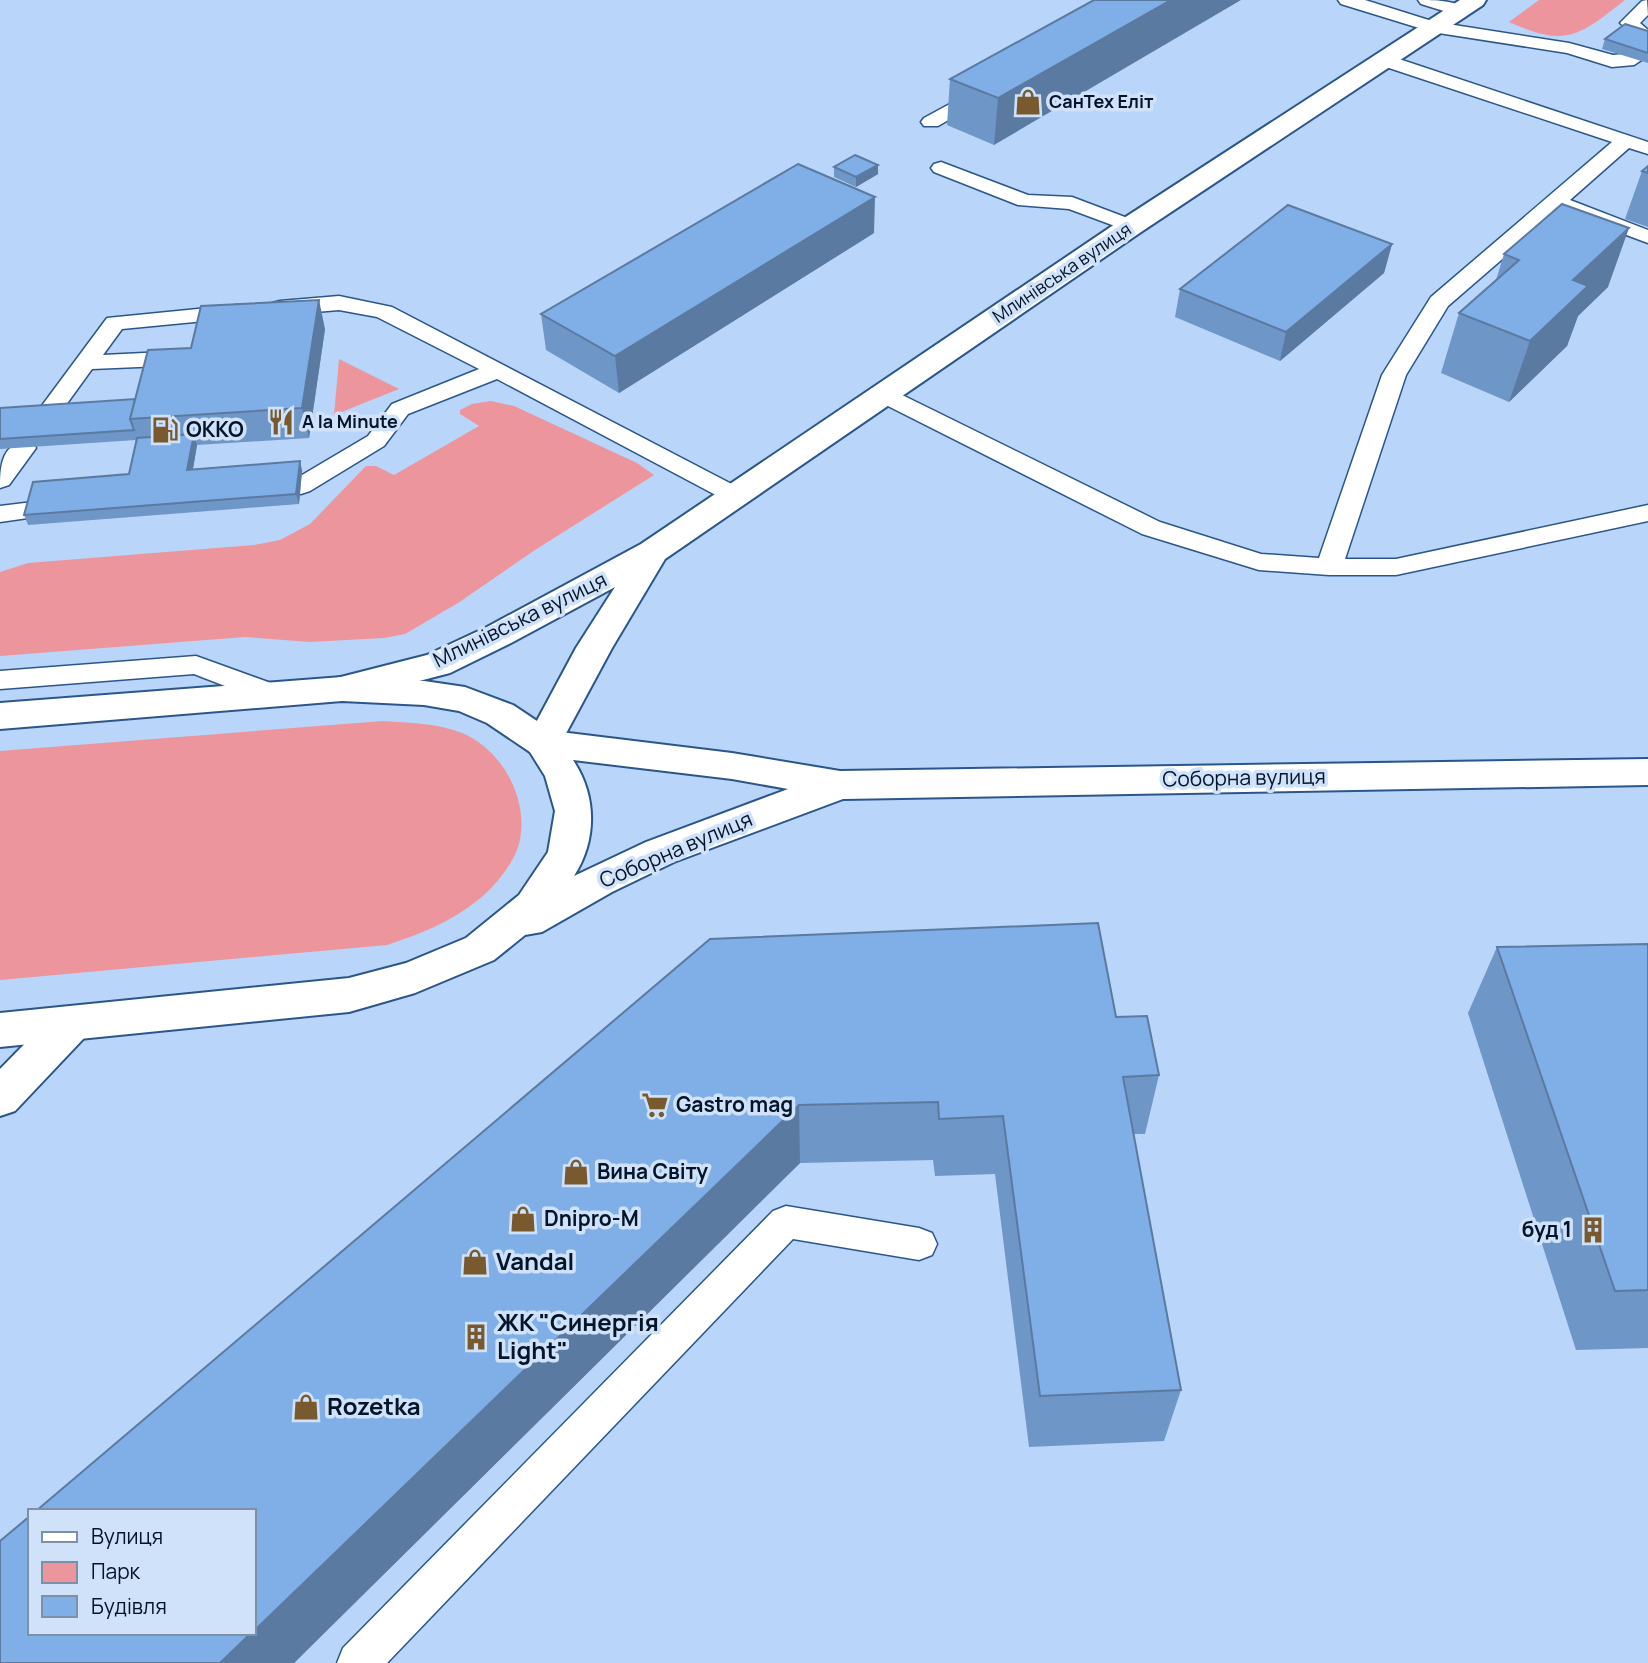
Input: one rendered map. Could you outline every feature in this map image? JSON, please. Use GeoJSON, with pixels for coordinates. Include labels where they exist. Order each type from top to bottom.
{"type":"FeatureCollection","features":[{"type":"Feature","properties":{"kind":"main road","name":"Млинівська вулиця"},"geometry":{"type":"LineString","coordinates":[[342,690],[438,664],[499,635],[653,552],[1131,226],[1467,6]]}},
{"type":"Feature","properties":{"kind":"main road","name":"Млинівська вулиця"},"geometry":{"type":"LineString","coordinates":[[543,743],[594,648],[653,552]]}},
{"type":"Feature","properties":{"kind":"main road"},"geometry":{"type":"LineString","coordinates":[[0,716],[269,693],[342,690],[424,693],[465,700],[500,714],[543,743],[563,774],[574,811],[567,855],[533,906],[480,948],[415,977],[349,995],[0,1030]]}},
{"type":"Feature","properties":{"kind":"main road","name":"Соборна вулиця"},"geometry":{"type":"LineString","coordinates":[[543,743],[732,766],[841,785],[1648,772]]}},
{"type":"Feature","properties":{"kind":"main road","name":"Соборна вулиця"},"geometry":{"type":"LineString","coordinates":[[480,948],[598,881],[660,852],[841,785]]}},
{"type":"Feature","properties":{"kind":"main road"},"geometry":{"type":"LineString","coordinates":[[0,1098],[70,1025]]}},
{"type":"Feature","properties":{"kind":"lane"},"geometry":{"type":"LineString","coordinates":[[1346,0],[1432,27],[1569,48],[1612,61],[1634,59]]}},
{"type":"Feature","properties":{"kind":"lane"},"geometry":{"type":"LineString","coordinates":[[1427,0],[1467,6]]}},
{"type":"Feature","properties":{"kind":"lane"},"geometry":{"type":"LineString","coordinates":[[1648,5],[1629,23],[1648,38]]}},
{"type":"Feature","properties":{"kind":"lane"},"geometry":{"type":"LineString","coordinates":[[1384,60],[1648,148]]}},
{"type":"Feature","properties":{"kind":"lane"},"geometry":{"type":"LineString","coordinates":[[930,122],[992,88]]}},
{"type":"Feature","properties":{"kind":"lane"},"geometry":{"type":"LineString","coordinates":[[1329,567],[1394,375],[1439,302],[1626,140]]}},
{"type":"Feature","properties":{"kind":"lane"},"geometry":{"type":"LineString","coordinates":[[941,168],[1025,201],[1072,202],[1131,226]]}},
{"type":"Feature","properties":{"kind":"lane"},"geometry":{"type":"LineString","coordinates":[[1556,202],[1648,237]]}},
{"type":"Feature","properties":{"kind":"lane"},"geometry":{"type":"LineString","coordinates":[[47,415],[115,323],[339,303],[384,312],[736,496]]}},
{"type":"Feature","properties":{"kind":"lane"},"geometry":{"type":"LineString","coordinates":[[84,363],[204,357]]}},
{"type":"Feature","properties":{"kind":"lane"},"geometry":{"type":"LineString","coordinates":[[301,486],[376,441],[400,409],[498,370]]}},
{"type":"Feature","properties":{"kind":"lane"},"geometry":{"type":"LineString","coordinates":[[884,396],[1151,528],[1259,562],[1329,567],[1396,567],[1648,514]]}},
{"type":"Feature","properties":{"kind":"lane"},"geometry":{"type":"LineString","coordinates":[[0,480],[24,448]]}},
{"type":"Feature","properties":{"kind":"lane"},"geometry":{"type":"LineString","coordinates":[[0,514],[33,510]]}},
{"type":"Feature","properties":{"kind":"lane"},"geometry":{"type":"LineString","coordinates":[[0,680],[196,665],[269,693]]}},
{"type":"Feature","properties":{"kind":"lane"},"geometry":{"type":"LineString","coordinates":[[358,1663],[786,1222],[919,1244]]}},
{"type":"Feature","properties":{"kind":"green space"},"geometry":{"type":"Polygon","coordinates":[[[1539,0],[1625,0],[1583,30],[1571,34],[1545,35],[1509,22],[1539,0]]]}},
{"type":"Feature","properties":{"kind":"green space"},"geometry":{"type":"Polygon","coordinates":[[[339,359],[399,389],[334,415],[339,359]]]}},
{"type":"Feature","properties":{"kind":"green space"},"geometry":{"type":"Polygon","coordinates":[[[491,401],[514,406],[637,463],[654,475],[535,550],[458,603],[405,634],[384,638],[310,642],[245,637],[0,656],[0,572],[28,563],[254,545],[280,540],[310,524],[366,466],[376,466],[394,475],[479,426],[460,414],[460,410],[472,404],[491,401]]]}},
{"type":"Feature","properties":{"kind":"green space"},"geometry":{"type":"Polygon","coordinates":[[[383,721],[433,725],[462,733],[477,741],[501,764],[517,794],[521,828],[513,859],[497,882],[468,908],[435,927],[387,945],[0,980],[0,751],[383,721]]]}},
{"type":"Feature","properties":{"kind":"building"},"geometry":{"type":"Polygon","coordinates":[[[1094,0],[1171,0],[998,98],[950,79],[1094,0]]]}},
{"type":"Feature","properties":{"kind":"building"},"geometry":{"type":"Polygon","coordinates":[[[1625,24],[1648,31],[1648,53],[1605,39],[1625,24]]]}},
{"type":"Feature","properties":{"kind":"building"},"geometry":{"type":"Polygon","coordinates":[[[855,155],[878,165],[856,177],[834,167],[855,155]]]}},
{"type":"Feature","properties":{"kind":"building"},"geometry":{"type":"Polygon","coordinates":[[[798,164],[875,197],[615,356],[541,314],[798,164]]]}},
{"type":"Feature","properties":{"kind":"building"},"geometry":{"type":"Polygon","coordinates":[[[1562,204],[1629,228],[1573,280],[1588,286],[1530,341],[1459,313],[1519,260],[1504,254],[1562,204]]]}},
{"type":"Feature","properties":{"kind":"building"},"geometry":{"type":"Polygon","coordinates":[[[1288,205],[1392,244],[1286,332],[1180,289],[1288,205]]]}},
{"type":"Feature","properties":{"kind":"building"},"geometry":{"type":"Polygon","coordinates":[[[319,300],[302,408],[130,419],[148,350],[191,348],[201,306],[319,300]]]}},
{"type":"Feature","properties":{"kind":"building"},"geometry":{"type":"Polygon","coordinates":[[[135,399],[130,419],[134,430],[0,439],[0,408],[135,399]]]}},
{"type":"Feature","properties":{"kind":"building"},"geometry":{"type":"Polygon","coordinates":[[[194,434],[187,470],[300,461],[296,494],[24,515],[33,482],[129,474],[137,438],[194,434]]]}},
{"type":"Feature","properties":{"kind":"building"},"geometry":{"type":"Polygon","coordinates":[[[1098,923],[1116,1017],[1147,1016],[1159,1075],[1123,1077],[1181,1390],[1040,1396],[1003,1116],[939,1119],[938,1102],[799,1105],[256,1629],[256,1509],[38,1509],[710,939],[1098,923]]]}},
{"type":"Feature","properties":{"kind":"building"},"geometry":{"type":"Polygon","coordinates":[[[1648,944],[1648,1290],[1615,1291],[1497,947],[1648,944]]]}},
{"type":"Feature","properties":{"kind":"building"},"geometry":{"type":"Polygon","coordinates":[[[28,1518],[28,1635],[249,1635],[220,1663],[0,1663],[0,1541],[28,1518]]]}},
{"type":"Feature","properties":{"kind":"place","name":"СанТех Еліт"},"geometry":{"type":"Point","coordinates":[1028,102]}},
{"type":"Feature","properties":{"kind":"place","name":"A la Minute"},"geometry":{"type":"Point","coordinates":[281,422]}},
{"type":"Feature","properties":{"kind":"place","name":"ОККО"},"geometry":{"type":"Point","coordinates":[165,430]}},
{"type":"Feature","properties":{"kind":"place","name":"Gastro mag"},"geometry":{"type":"Point","coordinates":[655,1105]}},
{"type":"Feature","properties":{"kind":"place","name":"Вина Світу"},"geometry":{"type":"Point","coordinates":[576,1172]}},
{"type":"Feature","properties":{"kind":"place","name":"Dnipro-M"},"geometry":{"type":"Point","coordinates":[523,1219]}},
{"type":"Feature","properties":{"kind":"place","name":"буд 1"},"geometry":{"type":"Point","coordinates":[1593,1230]}},
{"type":"Feature","properties":{"kind":"place","name":"Vandal"},"geometry":{"type":"Point","coordinates":[475,1262]}},
{"type":"Feature","properties":{"kind":"place","name":"ЖК \"Синергія Light\""},"geometry":{"type":"Point","coordinates":[476,1337]}},
{"type":"Feature","properties":{"kind":"place","name":"Rozetka"},"geometry":{"type":"Point","coordinates":[306,1407]}}]}
